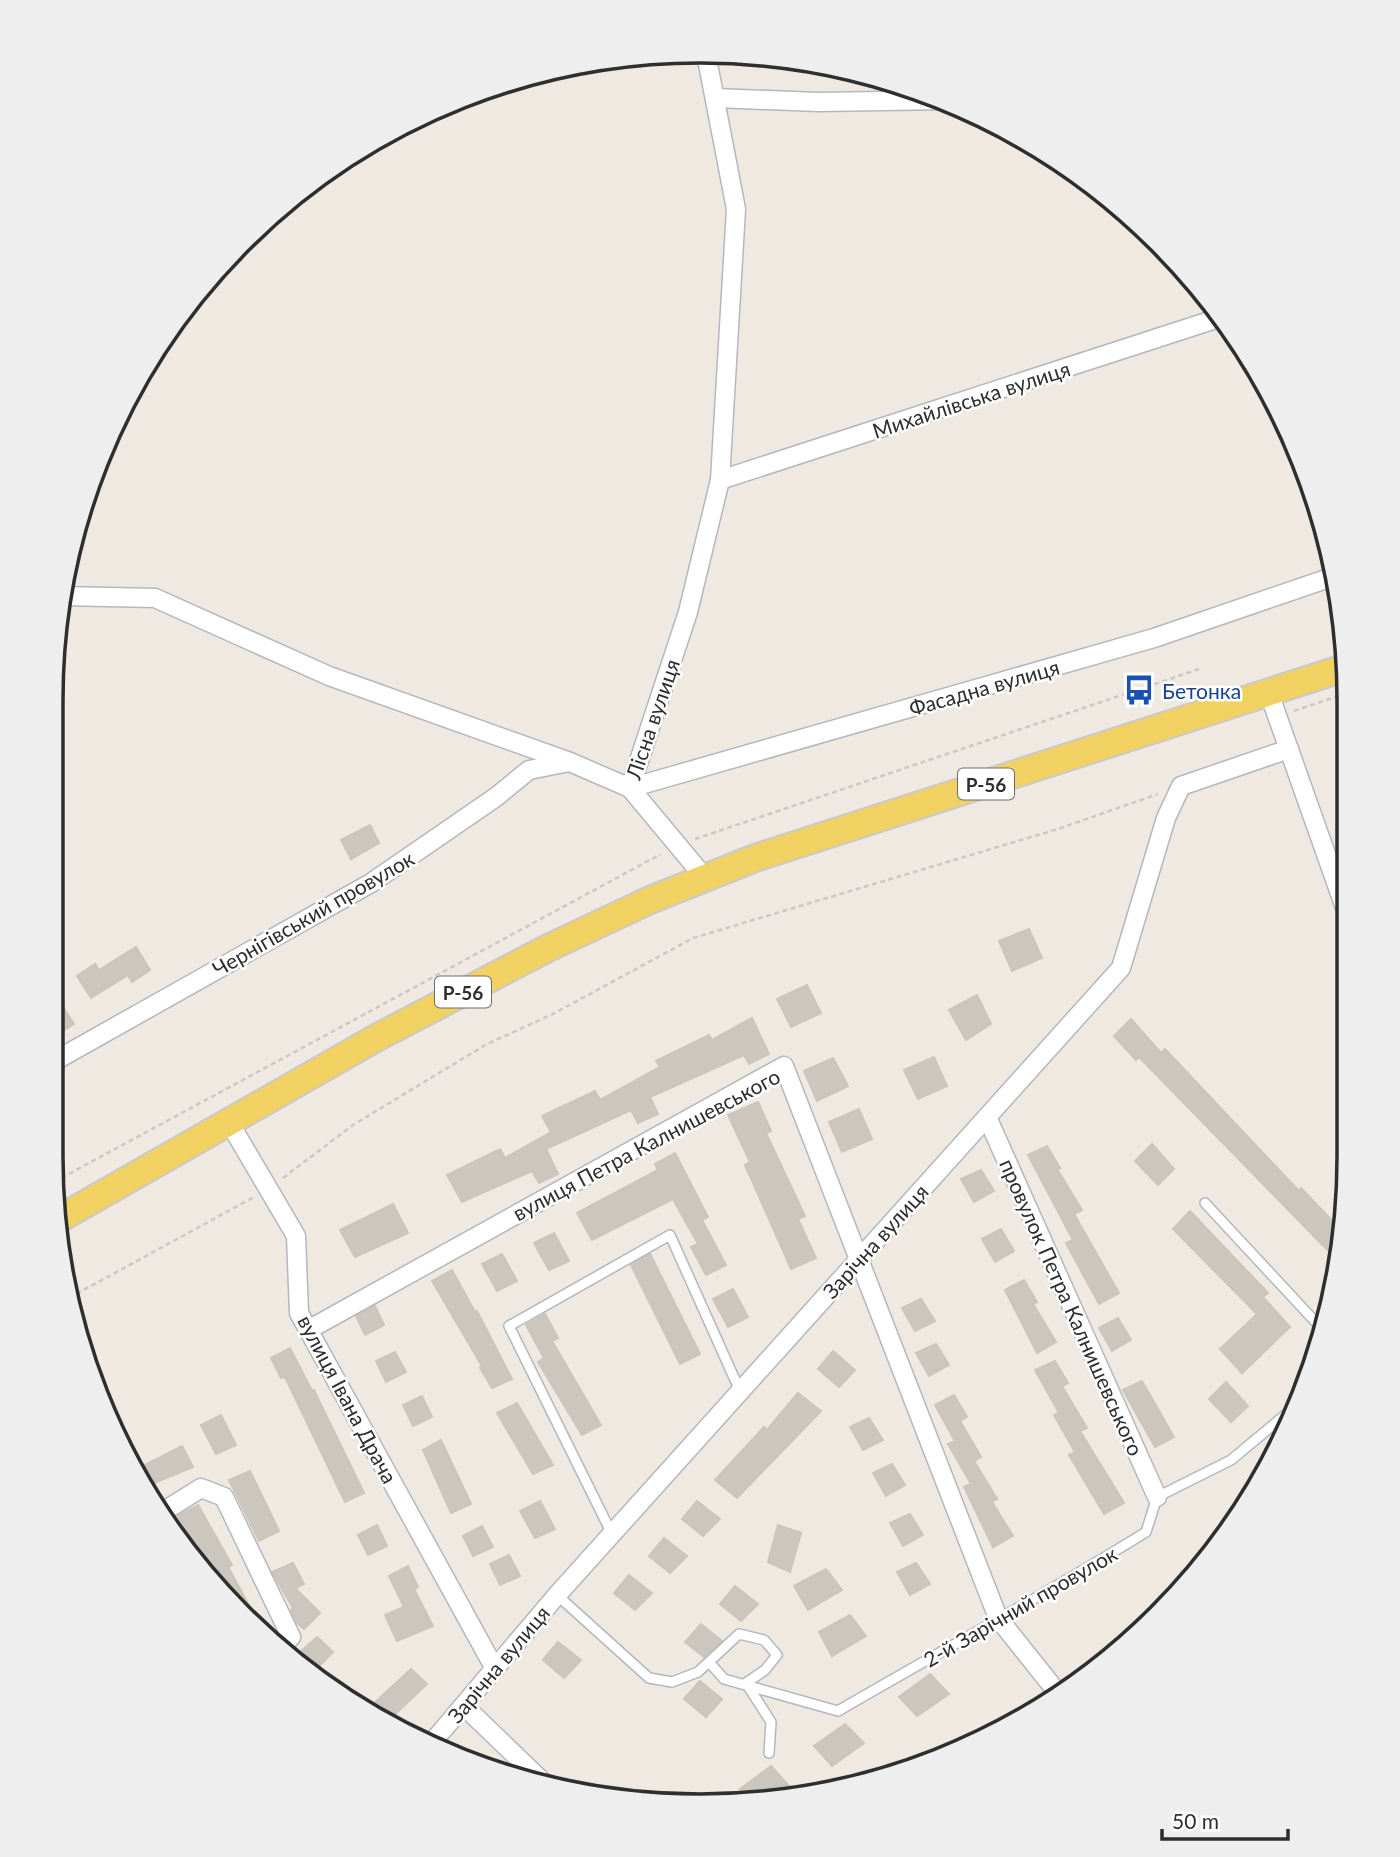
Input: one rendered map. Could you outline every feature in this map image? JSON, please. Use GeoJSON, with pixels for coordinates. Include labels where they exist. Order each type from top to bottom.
{"type":"FeatureCollection","features":[{"type":"Feature","properties":{"kind":"main road","name":"Р-56"},"geometry":{"type":"LineString","coordinates":[[66,1215],[376,1038],[548,948],[705,878],[755,858],[1273,705],[1336,672]]}},
{"type":"Feature","properties":{"kind":"street","name":"Лісна вулиця"},"geometry":{"type":"LineString","coordinates":[[72,596],[155,598],[330,676],[570,762],[630,788],[688,612],[720,480],[736,209],[715,97],[705,63]]}},
{"type":"Feature","properties":{"kind":"street"},"geometry":{"type":"LineString","coordinates":[[715,97],[818,102],[915,101]]}},
{"type":"Feature","properties":{"kind":"street","name":"Михайлівська вулиця"},"geometry":{"type":"LineString","coordinates":[[720,480],[1211,320]]}},
{"type":"Feature","properties":{"kind":"street","name":"Фасадна вулиця"},"geometry":{"type":"LineString","coordinates":[[630,788],[1154,638],[1326,579]]}},
{"type":"Feature","properties":{"kind":"street"},"geometry":{"type":"LineString","coordinates":[[1273,705],[1337,885]]}},
{"type":"Feature","properties":{"kind":"street","name":"Зарічна вулиця"},"geometry":{"type":"LineString","coordinates":[[437,1737],[557,1595],[1121,968],[1166,818],[1181,786],[1289,749]]}},
{"type":"Feature","properties":{"kind":"street","name":"Чернігівський провулок"},"geometry":{"type":"LineString","coordinates":[[63,1056],[371,883],[496,797],[528,770],[570,762]]}},
{"type":"Feature","properties":{"kind":"street"},"geometry":{"type":"LineString","coordinates":[[630,788],[705,878]]}},
{"type":"Feature","properties":{"kind":"street","name":"вулиця Петра Калнишевського"},"geometry":{"type":"LineString","coordinates":[[308,1329],[784,1066],[857,1261],[998,1618],[1049,1690]]}},
{"type":"Feature","properties":{"kind":"street","name":"провулок Петра Калнишевського"},"geometry":{"type":"LineString","coordinates":[[987,1117],[1157,1497]]}},
{"type":"Feature","properties":{"kind":"street","name":"вулиця Івана Драча"},"geometry":{"type":"LineString","coordinates":[[229,1122],[296,1236],[299,1313],[495,1669]]}},
{"type":"Feature","properties":{"kind":"street"},"geometry":{"type":"LineString","coordinates":[[169,1509],[201,1488],[223,1497],[291,1637],[287,1641]]}},
{"type":"Feature","properties":{"kind":"street"},"geometry":{"type":"LineString","coordinates":[[464,1706],[531,1771]]}},
{"type":"Feature","properties":{"kind":"lane"},"geometry":{"type":"LineString","coordinates":[[1205,1203],[1315,1322]]}},
{"type":"Feature","properties":{"kind":"lane"},"geometry":{"type":"LineString","coordinates":[[612,1534],[509,1326],[670,1235],[740,1391]]}},
{"type":"Feature","properties":{"kind":"lane"},"geometry":{"type":"LineString","coordinates":[[1157,1497],[1231,1460],[1281,1419]]}},
{"type":"Feature","properties":{"kind":"lane","name":"2-й Зарічний провулок"},"geometry":{"type":"LineString","coordinates":[[709,1662],[724,1679],[838,1711],[998,1618],[1039,1598],[1146,1532],[1157,1497]]}},
{"type":"Feature","properties":{"kind":"lane"},"geometry":{"type":"LineString","coordinates":[[557,1595],[649,1678],[672,1682],[698,1672],[739,1634],[764,1640],[777,1655],[765,1670],[746,1683],[771,1722],[769,1753]]}},
{"type":"Feature","properties":{"kind":"path"},"geometry":{"type":"LineString","coordinates":[[1273,705],[1337,695]]}},
{"type":"Feature","properties":{"kind":"path"},"geometry":{"type":"LineString","coordinates":[[78,1293],[268,1189],[353,1125],[487,1044],[553,1014],[693,938],[1058,829],[1166,791]]}},
{"type":"Feature","properties":{"kind":"building"},"geometry":{"type":"Polygon","coordinates":[[[370,825],[379,843],[351,859],[341,840],[370,825]]]}},
{"type":"Feature","properties":{"kind":"building"},"geometry":{"type":"Polygon","coordinates":[[[1029,929],[1042,958],[1012,971],[999,941],[1029,929]]]}},
{"type":"Feature","properties":{"kind":"building"},"geometry":{"type":"Polygon","coordinates":[[[136,947],[150,970],[132,982],[128,975],[91,998],[77,976],[95,964],[99,970],[136,947]]]}},
{"type":"Feature","properties":{"kind":"building"},"geometry":{"type":"Polygon","coordinates":[[[807,985],[821,1013],[791,1027],[777,999],[807,985]]]}},
{"type":"Feature","properties":{"kind":"building"},"geometry":{"type":"Polygon","coordinates":[[[977,995],[991,1024],[966,1040],[949,1010],[977,995]]]}},
{"type":"Feature","properties":{"kind":"building"},"geometry":{"type":"Polygon","coordinates":[[[63,1007],[74,1024],[63,1031],[63,1007]]]}},
{"type":"Feature","properties":{"kind":"building"},"geometry":{"type":"Polygon","coordinates":[[[752,1018],[769,1054],[749,1064],[744,1055],[650,1097],[658,1114],[638,1123],[631,1110],[546,1149],[558,1174],[539,1183],[532,1171],[462,1202],[447,1175],[500,1149],[505,1158],[551,1132],[542,1116],[595,1091],[600,1100],[660,1067],[656,1061],[709,1035],[712,1040],[752,1018]]]}},
{"type":"Feature","properties":{"kind":"building"},"geometry":{"type":"Polygon","coordinates":[[[1131,1019],[1161,1053],[1165,1049],[1299,1191],[1301,1188],[1334,1222],[1330,1253],[1139,1057],[1136,1060],[1114,1036],[1131,1019]]]}},
{"type":"Feature","properties":{"kind":"building"},"geometry":{"type":"Polygon","coordinates":[[[934,1057],[947,1086],[918,1099],[904,1070],[934,1057]]]}},
{"type":"Feature","properties":{"kind":"building"},"geometry":{"type":"Polygon","coordinates":[[[833,1058],[848,1086],[817,1101],[804,1071],[833,1058]]]}},
{"type":"Feature","properties":{"kind":"building"},"geometry":{"type":"Polygon","coordinates":[[[758,1102],[771,1131],[766,1133],[805,1216],[798,1219],[816,1258],[791,1269],[745,1165],[750,1162],[728,1115],[758,1102]]]}},
{"type":"Feature","properties":{"kind":"building"},"geometry":{"type":"Polygon","coordinates":[[[859,1109],[872,1139],[842,1152],[829,1122],[859,1109]]]}},
{"type":"Feature","properties":{"kind":"building"},"geometry":{"type":"Polygon","coordinates":[[[1152,1144],[1174,1169],[1158,1185],[1135,1161],[1152,1144]]]}},
{"type":"Feature","properties":{"kind":"building"},"geometry":{"type":"Polygon","coordinates":[[[1047,1146],[1060,1168],[1057,1169],[1082,1210],[1074,1214],[1119,1293],[1099,1304],[1066,1243],[1073,1240],[1028,1155],[1047,1146]]]}},
{"type":"Feature","properties":{"kind":"building"},"geometry":{"type":"Polygon","coordinates":[[[675,1153],[708,1217],[702,1220],[726,1265],[706,1275],[691,1247],[698,1244],[673,1199],[592,1240],[577,1213],[658,1170],[655,1164],[675,1153]]]}},
{"type":"Feature","properties":{"kind":"building"},"geometry":{"type":"Polygon","coordinates":[[[981,1170],[994,1191],[974,1202],[961,1179],[981,1170]]]}},
{"type":"Feature","properties":{"kind":"building"},"geometry":{"type":"Polygon","coordinates":[[[393,1204],[408,1233],[355,1257],[340,1230],[393,1204]]]}},
{"type":"Feature","properties":{"kind":"building"},"geometry":{"type":"Polygon","coordinates":[[[1190,1211],[1268,1293],[1263,1297],[1290,1327],[1242,1373],[1220,1349],[1257,1314],[1173,1229],[1190,1211]]]}},
{"type":"Feature","properties":{"kind":"building"},"geometry":{"type":"Polygon","coordinates":[[[1001,1229],[1014,1251],[995,1262],[982,1239],[1001,1229]]]}},
{"type":"Feature","properties":{"kind":"building"},"geometry":{"type":"Polygon","coordinates":[[[554,1233],[569,1261],[549,1270],[534,1243],[554,1233]]]}},
{"type":"Feature","properties":{"kind":"building"},"geometry":{"type":"Polygon","coordinates":[[[502,1254],[517,1281],[497,1291],[482,1264],[502,1254]]]}},
{"type":"Feature","properties":{"kind":"building"},"geometry":{"type":"Polygon","coordinates":[[[650,1254],[700,1354],[680,1364],[631,1265],[650,1254]]]}},
{"type":"Feature","properties":{"kind":"building"},"geometry":{"type":"Polygon","coordinates":[[[452,1270],[475,1312],[477,1311],[512,1379],[492,1388],[432,1281],[452,1270]]]}},
{"type":"Feature","properties":{"kind":"building"},"geometry":{"type":"Polygon","coordinates":[[[1024,1280],[1037,1302],[1033,1304],[1056,1342],[1037,1353],[1005,1290],[1024,1280]]]}},
{"type":"Feature","properties":{"kind":"building"},"geometry":{"type":"Polygon","coordinates":[[[733,1289],[748,1317],[728,1327],[713,1299],[733,1289]]]}},
{"type":"Feature","properties":{"kind":"building"},"geometry":{"type":"Polygon","coordinates":[[[921,1299],[935,1321],[915,1331],[902,1308],[921,1299]]]}},
{"type":"Feature","properties":{"kind":"building"},"geometry":{"type":"Polygon","coordinates":[[[375,1306],[384,1325],[365,1335],[356,1316],[375,1306]]]}},
{"type":"Feature","properties":{"kind":"building"},"geometry":{"type":"Polygon","coordinates":[[[545,1314],[558,1338],[552,1341],[601,1425],[582,1435],[538,1362],[544,1358],[526,1325],[545,1314]]]}},
{"type":"Feature","properties":{"kind":"building"},"geometry":{"type":"Polygon","coordinates":[[[1118,1318],[1131,1340],[1112,1351],[1099,1328],[1118,1318]]]}},
{"type":"Feature","properties":{"kind":"building"},"geometry":{"type":"Polygon","coordinates":[[[936,1344],[949,1365],[929,1376],[916,1353],[936,1344]]]}},
{"type":"Feature","properties":{"kind":"building"},"geometry":{"type":"Polygon","coordinates":[[[290,1348],[312,1391],[314,1390],[364,1493],[345,1502],[285,1377],[281,1378],[271,1358],[290,1348]]]}},
{"type":"Feature","properties":{"kind":"building"},"geometry":{"type":"Polygon","coordinates":[[[833,1351],[855,1370],[839,1387],[818,1369],[833,1351]]]}},
{"type":"Feature","properties":{"kind":"building"},"geometry":{"type":"Polygon","coordinates":[[[395,1352],[406,1372],[386,1382],[376,1361],[395,1352]]]}},
{"type":"Feature","properties":{"kind":"building"},"geometry":{"type":"Polygon","coordinates":[[[1055,1361],[1068,1383],[1062,1386],[1087,1428],[1080,1431],[1124,1503],[1104,1514],[1069,1455],[1075,1452],[1054,1415],[1059,1413],[1035,1370],[1055,1361]]]}},
{"type":"Feature","properties":{"kind":"building"},"geometry":{"type":"Polygon","coordinates":[[[1142,1381],[1174,1437],[1155,1447],[1123,1390],[1142,1381]]]}},
{"type":"Feature","properties":{"kind":"building"},"geometry":{"type":"Polygon","coordinates":[[[1226,1382],[1248,1406],[1231,1422],[1209,1399],[1226,1382]]]}},
{"type":"Feature","properties":{"kind":"building"},"geometry":{"type":"Polygon","coordinates":[[[798,1393],[821,1411],[737,1498],[715,1480],[764,1427],[767,1430],[798,1393]]]}},
{"type":"Feature","properties":{"kind":"building"},"geometry":{"type":"Polygon","coordinates":[[[954,1395],[967,1417],[960,1421],[981,1457],[974,1461],[997,1499],[992,1502],[1013,1536],[993,1547],[964,1487],[971,1484],[948,1444],[955,1441],[935,1405],[954,1395]]]}},
{"type":"Feature","properties":{"kind":"building"},"geometry":{"type":"Polygon","coordinates":[[[422,1396],[432,1417],[413,1426],[403,1405],[422,1396]]]}},
{"type":"Feature","properties":{"kind":"building"},"geometry":{"type":"Polygon","coordinates":[[[517,1403],[553,1465],[533,1474],[497,1413],[517,1403]]]}},
{"type":"Feature","properties":{"kind":"building"},"geometry":{"type":"Polygon","coordinates":[[[221,1415],[236,1445],[216,1454],[201,1425],[221,1415]]]}},
{"type":"Feature","properties":{"kind":"building"},"geometry":{"type":"Polygon","coordinates":[[[869,1418],[883,1440],[863,1450],[850,1427],[869,1418]]]}},
{"type":"Feature","properties":{"kind":"building"},"geometry":{"type":"Polygon","coordinates":[[[441,1440],[471,1504],[451,1513],[423,1450],[441,1440]]]}},
{"type":"Feature","properties":{"kind":"building"},"geometry":{"type":"Polygon","coordinates":[[[182,1446],[193,1467],[153,1484],[143,1466],[182,1446]]]}},
{"type":"Feature","properties":{"kind":"building"},"geometry":{"type":"Polygon","coordinates":[[[892,1464],[905,1485],[886,1496],[873,1473],[892,1464]]]}},
{"type":"Feature","properties":{"kind":"building"},"geometry":{"type":"Polygon","coordinates":[[[250,1471],[279,1531],[259,1541],[229,1480],[250,1471]]]}},
{"type":"Feature","properties":{"kind":"building"},"geometry":{"type":"Polygon","coordinates":[[[540,1501],[555,1529],[535,1538],[520,1511],[540,1501]]]}},
{"type":"Feature","properties":{"kind":"building"},"geometry":{"type":"Polygon","coordinates":[[[697,1501],[720,1519],[703,1536],[682,1519],[697,1501]]]}},
{"type":"Feature","properties":{"kind":"building"},"geometry":{"type":"Polygon","coordinates":[[[198,1505],[232,1565],[228,1567],[250,1607],[195,1545],[178,1516],[198,1505]]]}},
{"type":"Feature","properties":{"kind":"building"},"geometry":{"type":"Polygon","coordinates":[[[910,1514],[923,1535],[903,1546],[890,1523],[910,1514]]]}},
{"type":"Feature","properties":{"kind":"building"},"geometry":{"type":"Polygon","coordinates":[[[377,1525],[387,1546],[368,1555],[358,1535],[377,1525]]]}},
{"type":"Feature","properties":{"kind":"building"},"geometry":{"type":"Polygon","coordinates":[[[778,1525],[801,1533],[790,1572],[768,1562],[778,1525]]]}},
{"type":"Feature","properties":{"kind":"building"},"geometry":{"type":"Polygon","coordinates":[[[482,1526],[493,1547],[473,1556],[463,1536],[482,1526]]]}},
{"type":"Feature","properties":{"kind":"building"},"geometry":{"type":"Polygon","coordinates":[[[664,1538],[687,1556],[670,1573],[649,1556],[664,1538]]]}},
{"type":"Feature","properties":{"kind":"building"},"geometry":{"type":"Polygon","coordinates":[[[509,1555],[520,1576],[500,1585],[490,1564],[509,1555]]]}},
{"type":"Feature","properties":{"kind":"building"},"geometry":{"type":"Polygon","coordinates":[[[293,1563],[304,1584],[295,1588],[320,1613],[304,1629],[296,1622],[291,1610],[293,1608],[272,1572],[293,1563]]]}},
{"type":"Feature","properties":{"kind":"building"},"geometry":{"type":"Polygon","coordinates":[[[916,1563],[930,1584],[910,1595],[897,1572],[916,1563]]]}},
{"type":"Feature","properties":{"kind":"building"},"geometry":{"type":"Polygon","coordinates":[[[408,1566],[418,1587],[414,1589],[433,1626],[397,1641],[385,1615],[404,1607],[389,1576],[408,1566]]]}},
{"type":"Feature","properties":{"kind":"building"},"geometry":{"type":"Polygon","coordinates":[[[826,1569],[842,1590],[808,1610],[794,1586],[826,1569]]]}},
{"type":"Feature","properties":{"kind":"building"},"geometry":{"type":"Polygon","coordinates":[[[629,1575],[652,1593],[635,1610],[614,1593],[629,1575]]]}},
{"type":"Feature","properties":{"kind":"building"},"geometry":{"type":"Polygon","coordinates":[[[735,1586],[758,1604],[741,1621],[720,1604],[735,1586]]]}},
{"type":"Feature","properties":{"kind":"building"},"geometry":{"type":"Polygon","coordinates":[[[850,1615],[866,1636],[832,1656],[819,1632],[850,1615]]]}},
{"type":"Feature","properties":{"kind":"building"},"geometry":{"type":"Polygon","coordinates":[[[701,1624],[722,1641],[704,1657],[685,1642],[701,1624]]]}},
{"type":"Feature","properties":{"kind":"building"},"geometry":{"type":"Polygon","coordinates":[[[317,1637],[333,1652],[318,1667],[300,1652],[317,1637]]]}},
{"type":"Feature","properties":{"kind":"building"},"geometry":{"type":"Polygon","coordinates":[[[558,1642],[581,1660],[564,1678],[543,1660],[558,1642]]]}},
{"type":"Feature","properties":{"kind":"building"},"geometry":{"type":"Polygon","coordinates":[[[411,1669],[427,1684],[394,1716],[373,1704],[411,1669]]]}},
{"type":"Feature","properties":{"kind":"building"},"geometry":{"type":"Polygon","coordinates":[[[930,1674],[949,1694],[917,1716],[899,1697],[930,1674]]]}},
{"type":"Feature","properties":{"kind":"building"},"geometry":{"type":"Polygon","coordinates":[[[700,1681],[722,1699],[706,1717],[684,1699],[700,1681]]]}},
{"type":"Feature","properties":{"kind":"building"},"geometry":{"type":"Polygon","coordinates":[[[845,1724],[864,1743],[832,1766],[814,1746],[845,1724]]]}},
{"type":"Feature","properties":{"kind":"building"},"geometry":{"type":"Polygon","coordinates":[[[771,1766],[789,1786],[744,1793],[740,1789],[771,1766]]]}},
{"type":"Feature","properties":{"kind":"place","name":"Бетонка"},"geometry":{"type":"Point","coordinates":[1139,690]}}]}
